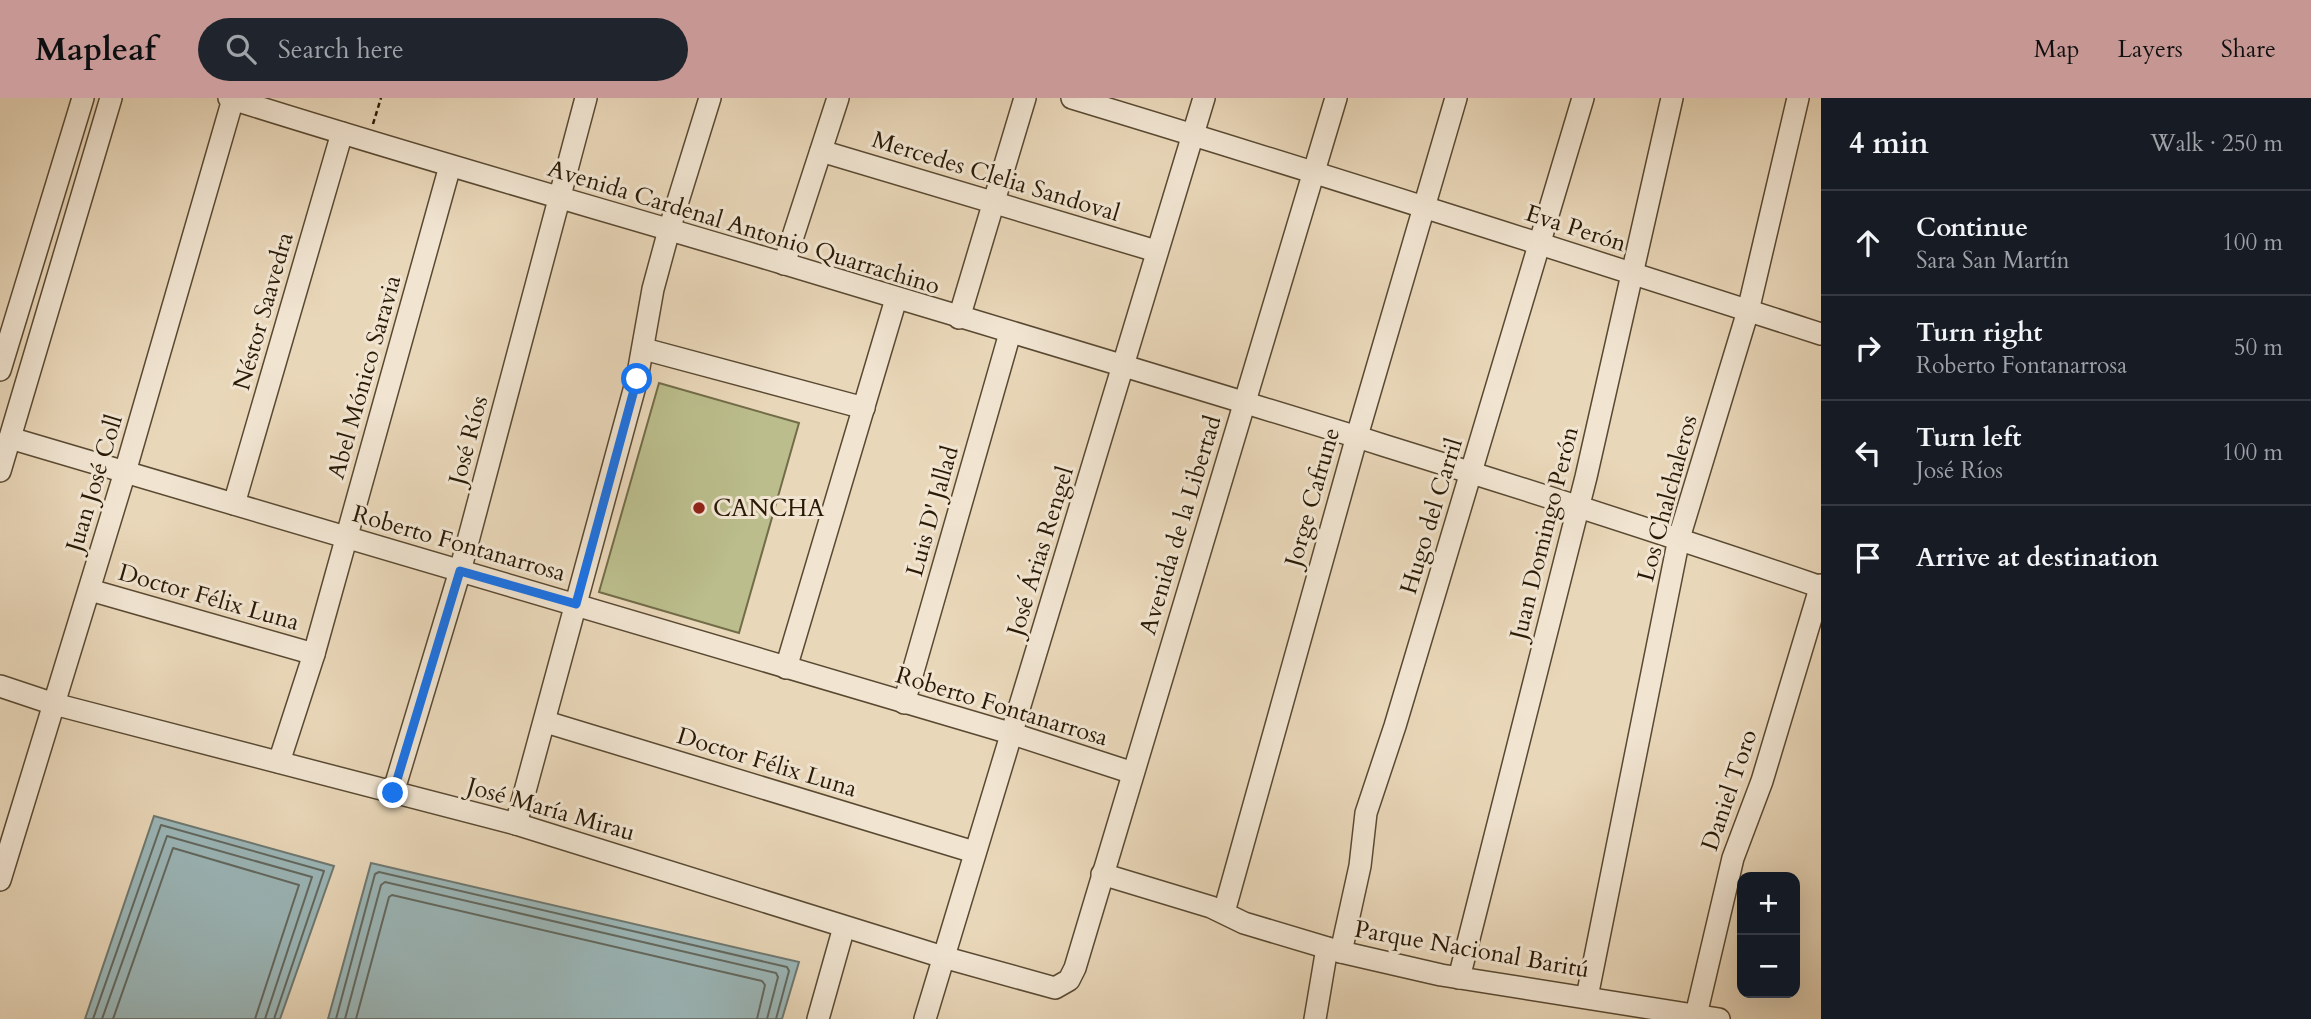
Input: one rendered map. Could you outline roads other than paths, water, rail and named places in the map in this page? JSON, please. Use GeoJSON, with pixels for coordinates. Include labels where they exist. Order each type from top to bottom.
{"type":"FeatureCollection","features":[{"type":"Feature","properties":{"kind":"street"},"geometry":{"type":"LineString","coordinates":[[0,370],[83,98]]}},
{"type":"Feature","properties":{"kind":"street"},"geometry":{"type":"LineString","coordinates":[[0,471],[111,98]]}},
{"type":"Feature","properties":{"kind":"street","name":"José Ríos"},"geometry":{"type":"LineString","coordinates":[[393,793],[460,571],[586,98]]}},
{"type":"Feature","properties":{"kind":"street"},"geometry":{"type":"LineString","coordinates":[[516,824],[546,722],[644,349],[653,289],[710,98]]}},
{"type":"Feature","properties":{"kind":"street"},"geometry":{"type":"LineString","coordinates":[[784,264],[838,98]]}},
{"type":"Feature","properties":{"kind":"street"},"geometry":{"type":"LineString","coordinates":[[959,318],[1025,98]]}},
{"type":"Feature","properties":{"kind":"street","name":"José Árias Rengel"},"geometry":{"type":"LineString","coordinates":[[925,1019],[1204,98]]}},
{"type":"Feature","properties":{"kind":"street","name":"Avenida de la Libertad"},"geometry":{"type":"LineString","coordinates":[[1075,968],[1336,98]]}},
{"type":"Feature","properties":{"kind":"street","name":"Jorge Cafrune"},"geometry":{"type":"LineString","coordinates":[[1224,912],[1357,436],[1456,98]]}},
{"type":"Feature","properties":{"kind":"street","name":"Hugo del Carril"},"geometry":{"type":"LineString","coordinates":[[1315,1019],[1360,866],[1366,813],[1583,98]]}},
{"type":"Feature","properties":{"kind":"street","name":"Juan Domingo Perón"},"geometry":{"type":"LineString","coordinates":[[1459,978],[1579,505],[1672,98]]}},
{"type":"Feature","properties":{"kind":"street","name":"Los Chalchaleros"},"geometry":{"type":"LineString","coordinates":[[1587,997],[1679,538],[1748,311],[1798,98]]}},
{"type":"Feature","properties":{"kind":"street","name":"Avenida Cardenal Antonio Quarrachino"},"geometry":{"type":"LineString","coordinates":[[231,99],[557,199],[1245,401],[1579,505],[1821,586]]}},
{"type":"Feature","properties":{"kind":"street","name":"Juan José Coll"},"geometry":{"type":"LineString","coordinates":[[0,880],[125,472],[231,99]]}},
{"type":"Feature","properties":{"kind":"street","name":"Eva Perón"},"geometry":{"type":"LineString","coordinates":[[1079,99],[1423,205],[1538,245],[1821,334]]}},
{"type":"Feature","properties":{"kind":"street","name":"Néstor Saavedra"},"geometry":{"type":"LineString","coordinates":[[234,504],[342,133]]}},
{"type":"Feature","properties":{"kind":"street","name":"Mercedes Clelia Sandoval"},"geometry":{"type":"LineString","coordinates":[[821,151],[1156,251]]}},
{"type":"Feature","properties":{"kind":"street","name":"Abel Mónico Saravia"},"geometry":{"type":"LineString","coordinates":[[279,762],[314,654],[450,166]]}},
{"type":"Feature","properties":{"kind":"street"},"geometry":{"type":"LineString","coordinates":[[786,668],[897,299]]}},
{"type":"Feature","properties":{"kind":"street","name":"Luis D' Jallad"},"geometry":{"type":"LineString","coordinates":[[904,703],[1010,333]]}},
{"type":"Feature","properties":{"kind":"street"},"geometry":{"type":"LineString","coordinates":[[644,349],[864,408]]}},
{"type":"Feature","properties":{"kind":"street","name":"Roberto Fontanarrosa"},"geometry":{"type":"LineString","coordinates":[[10,439],[576,604],[1013,734],[1133,773]]}},
{"type":"Feature","properties":{"kind":"street","name":"Daniel Toro"},"geometry":{"type":"LineString","coordinates":[[1696,1015],[1733,858],[1762,781],[1821,586]]}},
{"type":"Feature","properties":{"kind":"street","name":"Doctor Félix Luna"},"geometry":{"type":"LineString","coordinates":[[90,590],[314,654]]}},
{"type":"Feature","properties":{"kind":"street","name":"José María Mirau"},"geometry":{"type":"LineString","coordinates":[[0,687],[54,704],[516,824],[844,927],[1055,988],[1069,980],[1075,968]]}},
{"type":"Feature","properties":{"kind":"street","name":"Doctor Félix Luna"},"geometry":{"type":"LineString","coordinates":[[546,722],[974,852]]}},
{"type":"Feature","properties":{"kind":"street","name":"Parque Nacional Baritú"},"geometry":{"type":"LineString","coordinates":[[1102,874],[1224,912],[1244,923],[1334,950],[1459,978],[1718,1019]]}},
{"type":"Feature","properties":{"kind":"street"},"geometry":{"type":"LineString","coordinates":[[818,1019],[844,927]]}},
{"type":"Feature","properties":{"kind":"water"},"geometry":{"type":"Polygon","coordinates":[[[154,816],[334,866],[280,1019],[85,1019],[154,816]]]}},
{"type":"Feature","properties":{"kind":"water"},"geometry":{"type":"Polygon","coordinates":[[[371,863],[799,962],[782,1019],[328,1019],[371,863]]]}},
{"type":"Feature","properties":{"kind":"place","name":"CANCHA"},"geometry":{"type":"Point","coordinates":[699,508]}}]}
